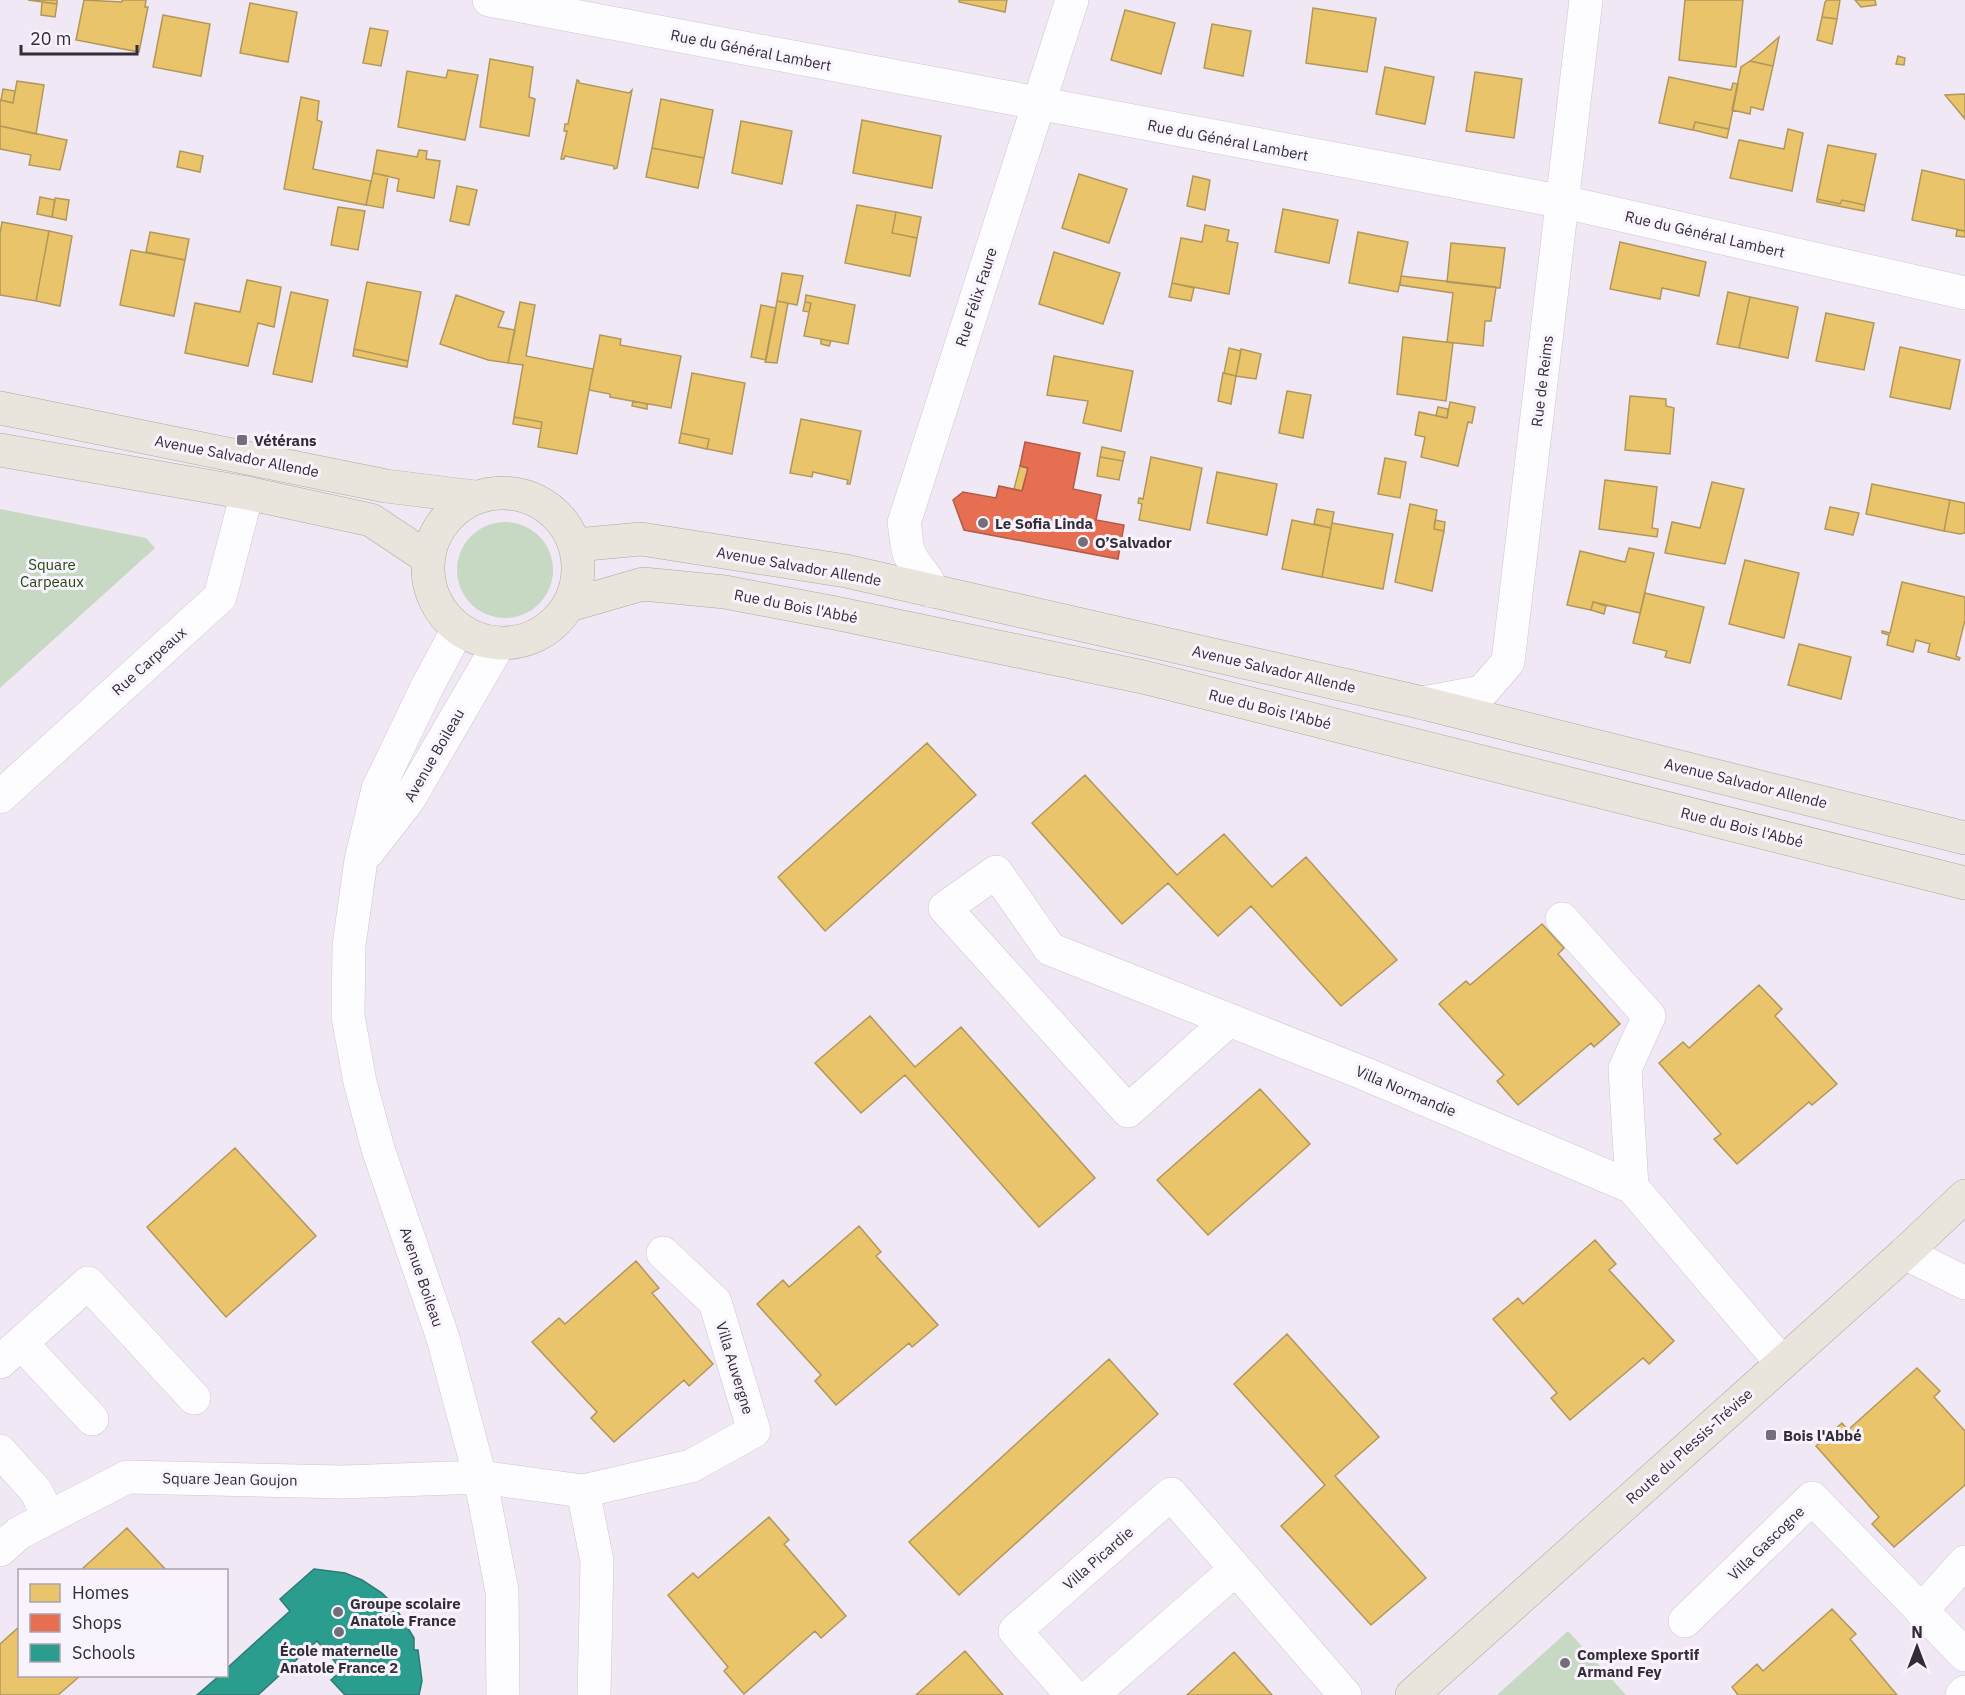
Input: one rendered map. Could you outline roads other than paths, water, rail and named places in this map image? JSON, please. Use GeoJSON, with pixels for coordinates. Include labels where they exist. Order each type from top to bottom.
{"type":"FeatureCollection","features":[{"type":"Feature","properties":{"kind":"main road","name":"Avenue Salvador Allende"},"geometry":{"type":"LineString","coordinates":[[0,408],[386,486],[474,497]]}},
{"type":"Feature","properties":{"kind":"main road"},"geometry":{"type":"LineString","coordinates":[[0,450],[247,493],[371,520],[428,558]]}},
{"type":"Feature","properties":{"kind":"main road"},"geometry":{"type":"LineString","coordinates":[[505,491],[536,499],[561,518],[576,545],[579,575],[570,605],[557,621],[540,634],[520,642],[500,644],[477,639],[458,629],[440,609],[429,584],[428,558],[436,532],[452,511],[474,497],[505,491]]}},
{"type":"Feature","properties":{"kind":"main road","name":"Avenue Salvador Allende"},"geometry":{"type":"LineString","coordinates":[[576,545],[641,539],[846,571],[1423,703],[1965,837]]}},
{"type":"Feature","properties":{"kind":"main road","name":"Rue du Bois l'Abbé"},"geometry":{"type":"LineString","coordinates":[[570,605],[643,584],[725,592],[835,613],[1143,678],[1965,883]]}},
{"type":"Feature","properties":{"kind":"main road","name":"Route du Plessis-Trévise"},"geometry":{"type":"LineString","coordinates":[[1412,1695],[1905,1253],[1965,1196]]}},
{"type":"Feature","properties":{"kind":"street","name":"Rue du Général Lambert"},"geometry":{"type":"LineString","coordinates":[[489,0],[1564,202],[1965,293]]}},
{"type":"Feature","properties":{"kind":"street","name":"Rue Félix Faure"},"geometry":{"type":"LineString","coordinates":[[932,591],[929,579],[919,569],[909,553],[904,523],[1072,0]]}},
{"type":"Feature","properties":{"kind":"street","name":"Rue de Reims"},"geometry":{"type":"LineString","coordinates":[[1423,703],[1482,692],[1508,662],[1586,0]]}},
{"type":"Feature","properties":{"kind":"street","name":"Rue Carpeaux"},"geometry":{"type":"LineString","coordinates":[[0,797],[220,597],[247,493]]}},
{"type":"Feature","properties":{"kind":"street","name":"Avenue Boileau"},"geometry":{"type":"LineString","coordinates":[[458,629],[378,789],[361,860],[349,945],[348,1017],[360,1082],[378,1149],[443,1338],[480,1477],[502,1591],[504,1695]]}},
{"type":"Feature","properties":{"kind":"street","name":"Avenue Boileau"},"geometry":{"type":"LineString","coordinates":[[361,860],[410,799],[500,644]]}},
{"type":"Feature","properties":{"kind":"street","name":"Villa Normandie"},"geometry":{"type":"LineString","coordinates":[[1229,1020],[1128,1110],[945,908],[996,872],[1050,949],[1363,1073],[1632,1187],[1782,1363]]}},
{"type":"Feature","properties":{"kind":"street"},"geometry":{"type":"LineString","coordinates":[[1562,919],[1649,1016],[1625,1069],[1632,1187]]}},
{"type":"Feature","properties":{"kind":"street","name":"Villa Auvergne"},"geometry":{"type":"LineString","coordinates":[[480,1477],[583,1491],[691,1466],[754,1431],[715,1302],[663,1253]]}},
{"type":"Feature","properties":{"kind":"street"},"geometry":{"type":"LineString","coordinates":[[1905,1253],[1965,1283]]}},
{"type":"Feature","properties":{"kind":"street"},"geometry":{"type":"LineString","coordinates":[[92,1419],[10,1353],[88,1283],[194,1398]]}},
{"type":"Feature","properties":{"kind":"street"},"geometry":{"type":"LineString","coordinates":[[0,1451],[36,1491],[49,1518]]}},
{"type":"Feature","properties":{"kind":"street","name":"Square Jean Goujon"},"geometry":{"type":"LineString","coordinates":[[0,1550],[19,1533],[127,1477],[343,1482],[480,1477]]}},
{"type":"Feature","properties":{"kind":"street"},"geometry":{"type":"LineString","coordinates":[[583,1491],[597,1562],[594,1695]]}},
{"type":"Feature","properties":{"kind":"street","name":"Villa Picardie"},"geometry":{"type":"LineString","coordinates":[[1072,1695],[1015,1630],[1171,1494],[1345,1695]]}},
{"type":"Feature","properties":{"kind":"street","name":"Villa Gascogne"},"geometry":{"type":"LineString","coordinates":[[1685,1621],[1812,1498],[1965,1655]]}},
{"type":"Feature","properties":{"kind":"street"},"geometry":{"type":"LineString","coordinates":[[1922,1611],[1965,1562]]}},
{"type":"Feature","properties":{"kind":"street"},"geometry":{"type":"LineString","coordinates":[[1092,1695],[1236,1569]]}},
{"type":"Feature","properties":{"kind":"place","name":"Vétérans"},"geometry":{"type":"Point","coordinates":[242,440]}},
{"type":"Feature","properties":{"kind":"place","name":"Le Sofia Linda"},"geometry":{"type":"Point","coordinates":[983,523]}},
{"type":"Feature","properties":{"kind":"place","name":"O’Salvador"},"geometry":{"type":"Point","coordinates":[1083,542]}},
{"type":"Feature","properties":{"kind":"place","name":"Bois l'Abbé"},"geometry":{"type":"Point","coordinates":[1771,1435]}},
{"type":"Feature","properties":{"kind":"place","name":"Groupe scolaire Anatole France"},"geometry":{"type":"Point","coordinates":[338,1612]}},
{"type":"Feature","properties":{"kind":"place","name":"École maternelle Anatole France 2"},"geometry":{"type":"Point","coordinates":[339,1632]}},
{"type":"Feature","properties":{"kind":"place","name":"Complexe Sportif Armand Fey"},"geometry":{"type":"Point","coordinates":[1565,1663]}},
{"type":"Feature","properties":{"kind":"park label","name":"Square Carpeaux"},"geometry":{"type":"Point","coordinates":[52,572]}}]}
